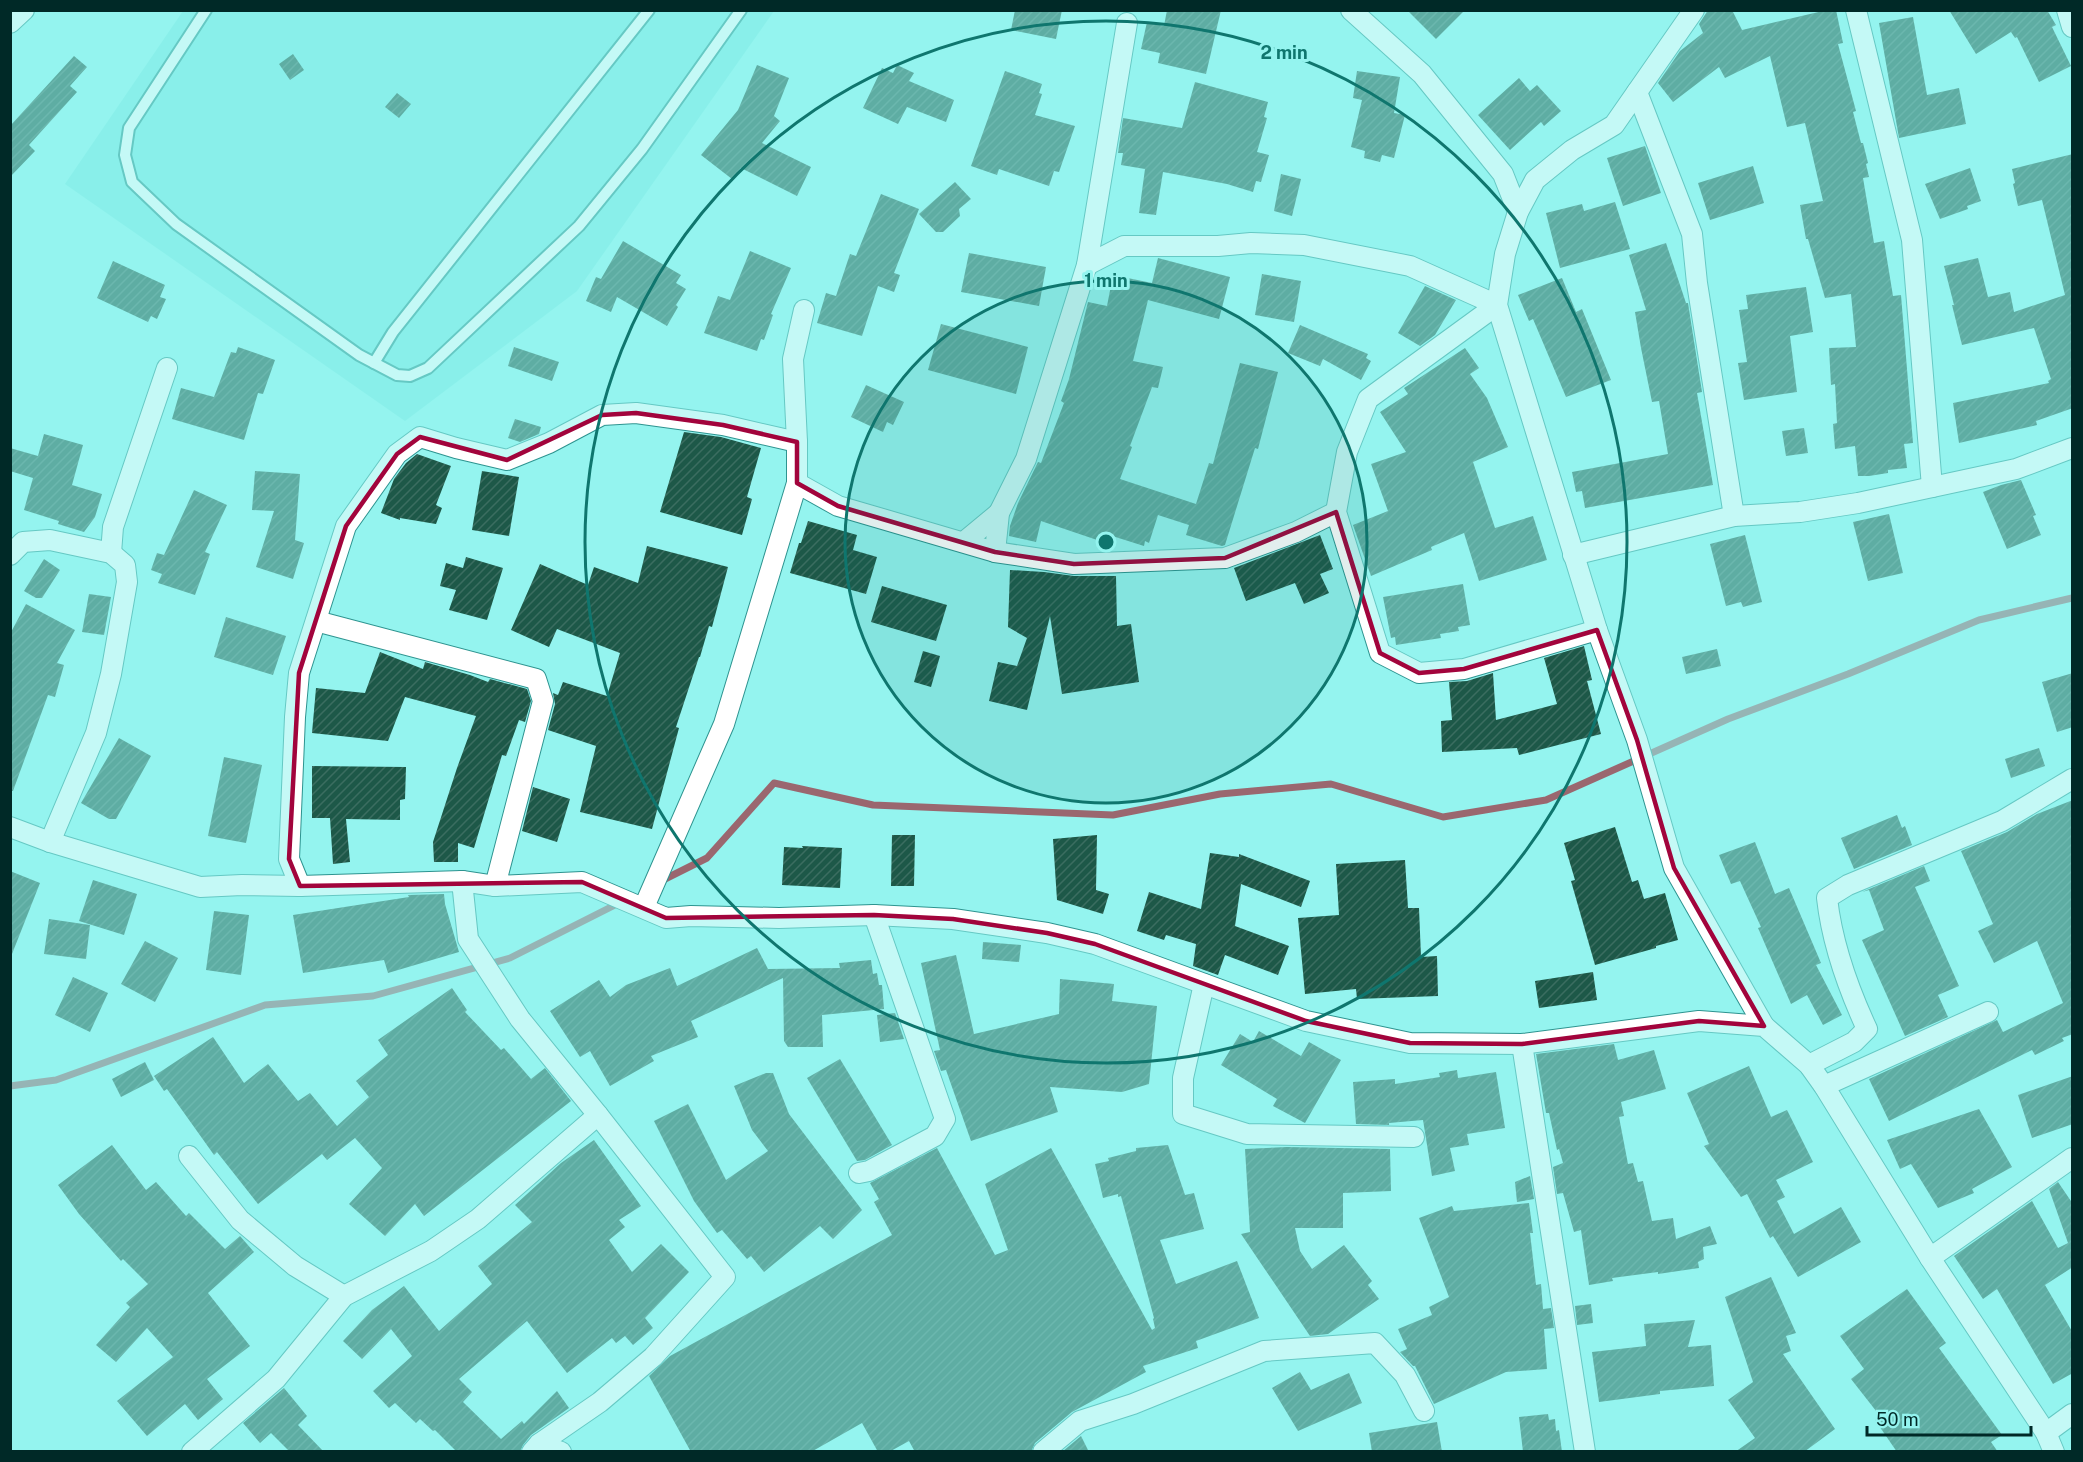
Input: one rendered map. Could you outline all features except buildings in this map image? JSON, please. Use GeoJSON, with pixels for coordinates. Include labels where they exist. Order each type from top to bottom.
{"type":"FeatureCollection","features":[{"type":"Feature","properties":{"kind":"street"},"geometry":{"type":"LineString","coordinates":[[10,23],[24,10]]}},
{"type":"Feature","properties":{"kind":"street"},"geometry":{"type":"LineString","coordinates":[[1351,10],[1422,74],[1503,174],[1518,212]]}},
{"type":"Feature","properties":{"kind":"street"},"geometry":{"type":"LineString","coordinates":[[1694,10],[1614,125],[1572,150],[1535,180],[1518,212],[1505,254],[1497,305],[1597,630],[1637,740],[1674,868],[1764,1026],[1809,1065],[1824,1086],[1930,1258],[2046,1433],[2054,1452]]}},
{"type":"Feature","properties":{"kind":"street"},"geometry":{"type":"LineString","coordinates":[[1856,10],[1912,240],[1932,487]]}},
{"type":"Feature","properties":{"kind":"street"},"geometry":{"type":"LineString","coordinates":[[2067,10],[2073,27]]}},
{"type":"Feature","properties":{"kind":"street"},"geometry":{"type":"LineString","coordinates":[[995,552],[999,513],[1026,459],[1087,265],[1127,23]]}},
{"type":"Feature","properties":{"kind":"street"},"geometry":{"type":"LineString","coordinates":[[1637,92],[1692,234],[1697,283],[1734,516]]}},
{"type":"Feature","properties":{"kind":"street"},"geometry":{"type":"LineString","coordinates":[[1087,265],[1124,246],[1218,246],[1251,243],[1304,245],[1410,266],[1497,305]]}},
{"type":"Feature","properties":{"kind":"street"},"geometry":{"type":"LineString","coordinates":[[1497,305],[1368,399],[1347,452],[1336,512],[1380,653],[1419,673],[1464,669],[1597,630]]}},
{"type":"Feature","properties":{"kind":"street"},"geometry":{"type":"LineString","coordinates":[[644,907],[724,724],[797,483],[793,359],[804,310]]}},
{"type":"Feature","properties":{"kind":"street"},"geometry":{"type":"LineString","coordinates":[[111,553],[113,527],[167,368]]}},
{"type":"Feature","properties":{"kind":"street"},"geometry":{"type":"LineString","coordinates":[[300,886],[289,859],[299,674],[346,526],[397,454],[420,437],[507,460],[549,443],[602,415],[636,413],[723,425],[797,442]]}},
{"type":"Feature","properties":{"kind":"street"},"geometry":{"type":"LineString","coordinates":[[1573,555],[1734,516],[1811,510],[1858,503],[2016,470],[2073,448]]}},
{"type":"Feature","properties":{"kind":"street"},"geometry":{"type":"LineString","coordinates":[[797,483],[838,506],[995,552],[1074,564],[1225,558],[1296,532],[1336,512]]}},
{"type":"Feature","properties":{"kind":"street"},"geometry":{"type":"LineString","coordinates":[[964,542],[999,513]]}},
{"type":"Feature","properties":{"kind":"street"},"geometry":{"type":"LineString","coordinates":[[10,555],[23,542],[50,540],[111,553],[125,565],[127,582],[111,674],[96,732],[50,842]]}},
{"type":"Feature","properties":{"kind":"street"},"geometry":{"type":"LineString","coordinates":[[316,621],[536,679],[543,701],[495,886]]}},
{"type":"Feature","properties":{"kind":"street"},"geometry":{"type":"LineString","coordinates":[[1809,1065],[1854,1042],[1867,1029],[1858,1010],[1830,925],[1827,898],[1848,885],[2002,820],[2073,779]]}},
{"type":"Feature","properties":{"kind":"street"},"geometry":{"type":"LineString","coordinates":[[10,827],[50,842],[200,887],[462,881],[495,886],[582,882],[666,918],[874,915],[952,919],[1047,933],[1095,944],[1306,1022],[1410,1043],[1522,1044],[1699,1021],[1764,1026]]}},
{"type":"Feature","properties":{"kind":"street"},"geometry":{"type":"LineString","coordinates":[[462,881],[468,939],[520,1019],[725,1277],[653,1357],[600,1402],[535,1448]]}},
{"type":"Feature","properties":{"kind":"street"},"geometry":{"type":"LineString","coordinates":[[859,1173],[869,1171],[935,1136],[945,1119],[874,915]]}},
{"type":"Feature","properties":{"kind":"street"},"geometry":{"type":"LineString","coordinates":[[1204,984],[1183,1078],[1182,1114],[1247,1134],[1414,1137]]}},
{"type":"Feature","properties":{"kind":"street"},"geometry":{"type":"LineString","coordinates":[[1824,1086],[1988,1012]]}},
{"type":"Feature","properties":{"kind":"street"},"geometry":{"type":"LineString","coordinates":[[1522,1044],[1585,1452]]}},
{"type":"Feature","properties":{"kind":"street"},"geometry":{"type":"LineString","coordinates":[[192,1452],[276,1379],[344,1296],[431,1251],[478,1219],[598,1115]]}},
{"type":"Feature","properties":{"kind":"street"},"geometry":{"type":"LineString","coordinates":[[189,1156],[240,1220],[295,1266],[344,1296]]}},
{"type":"Feature","properties":{"kind":"street"},"geometry":{"type":"LineString","coordinates":[[1930,1258],[2073,1158]]}},
{"type":"Feature","properties":{"kind":"street"},"geometry":{"type":"LineString","coordinates":[[1043,1452],[1080,1422],[1133,1404],[1264,1351],[1375,1343],[1405,1375],[1424,1411]]}},
{"type":"Feature","properties":{"kind":"street"},"geometry":{"type":"LineString","coordinates":[[2046,1433],[2073,1414]]}},
{"type":"Feature","properties":{"kind":"street"},"geometry":{"type":"LineString","coordinates":[[535,1448],[561,1452]]}},
{"type":"Feature","properties":{"kind":"lane"},"geometry":{"type":"LineString","coordinates":[[206,10],[129,128],[124,156],[132,182],[176,224],[358,355],[397,375],[410,376],[428,368],[579,226],[642,149],[741,10]]}},
{"type":"Feature","properties":{"kind":"lane"},"geometry":{"type":"LineString","coordinates":[[374,363],[393,332],[649,10]]}},
{"type":"Feature","properties":{"kind":"highlighted area"},"geometry":{"type":"Polygon","coordinates":[[[636,413],[723,425],[797,442],[797,483],[838,506],[995,552],[1074,564],[1225,558],[1336,512],[1380,653],[1419,673],[1464,669],[1597,630],[1637,740],[1674,868],[1764,1026],[1699,1021],[1522,1044],[1410,1043],[1306,1021],[1095,944],[1047,933],[953,919],[874,915],[666,918],[582,882],[300,886],[289,859],[299,673],[346,526],[397,454],[420,437],[507,460],[602,415],[636,413]]]}},
{"type":"Feature","properties":{"kind":"shaded area"},"geometry":{"type":"Polygon","coordinates":[[[183,11],[774,11],[577,291],[405,421],[65,184],[183,11]]]}},
{"type":"Feature","properties":{"kind":"waterway"},"geometry":{"type":"LineString","coordinates":[[661,881],[707,858],[774,783],[873,805],[1113,815],[1220,794],[1331,784],[1443,817],[1546,800],[1728,719],[1848,674],[1979,620],[2072,598]]}},
{"type":"Feature","properties":{"kind":"waterway"},"geometry":{"type":"LineString","coordinates":[[10,1086],[56,1080],[265,1005],[373,996],[510,958],[619,903]]}}]}
